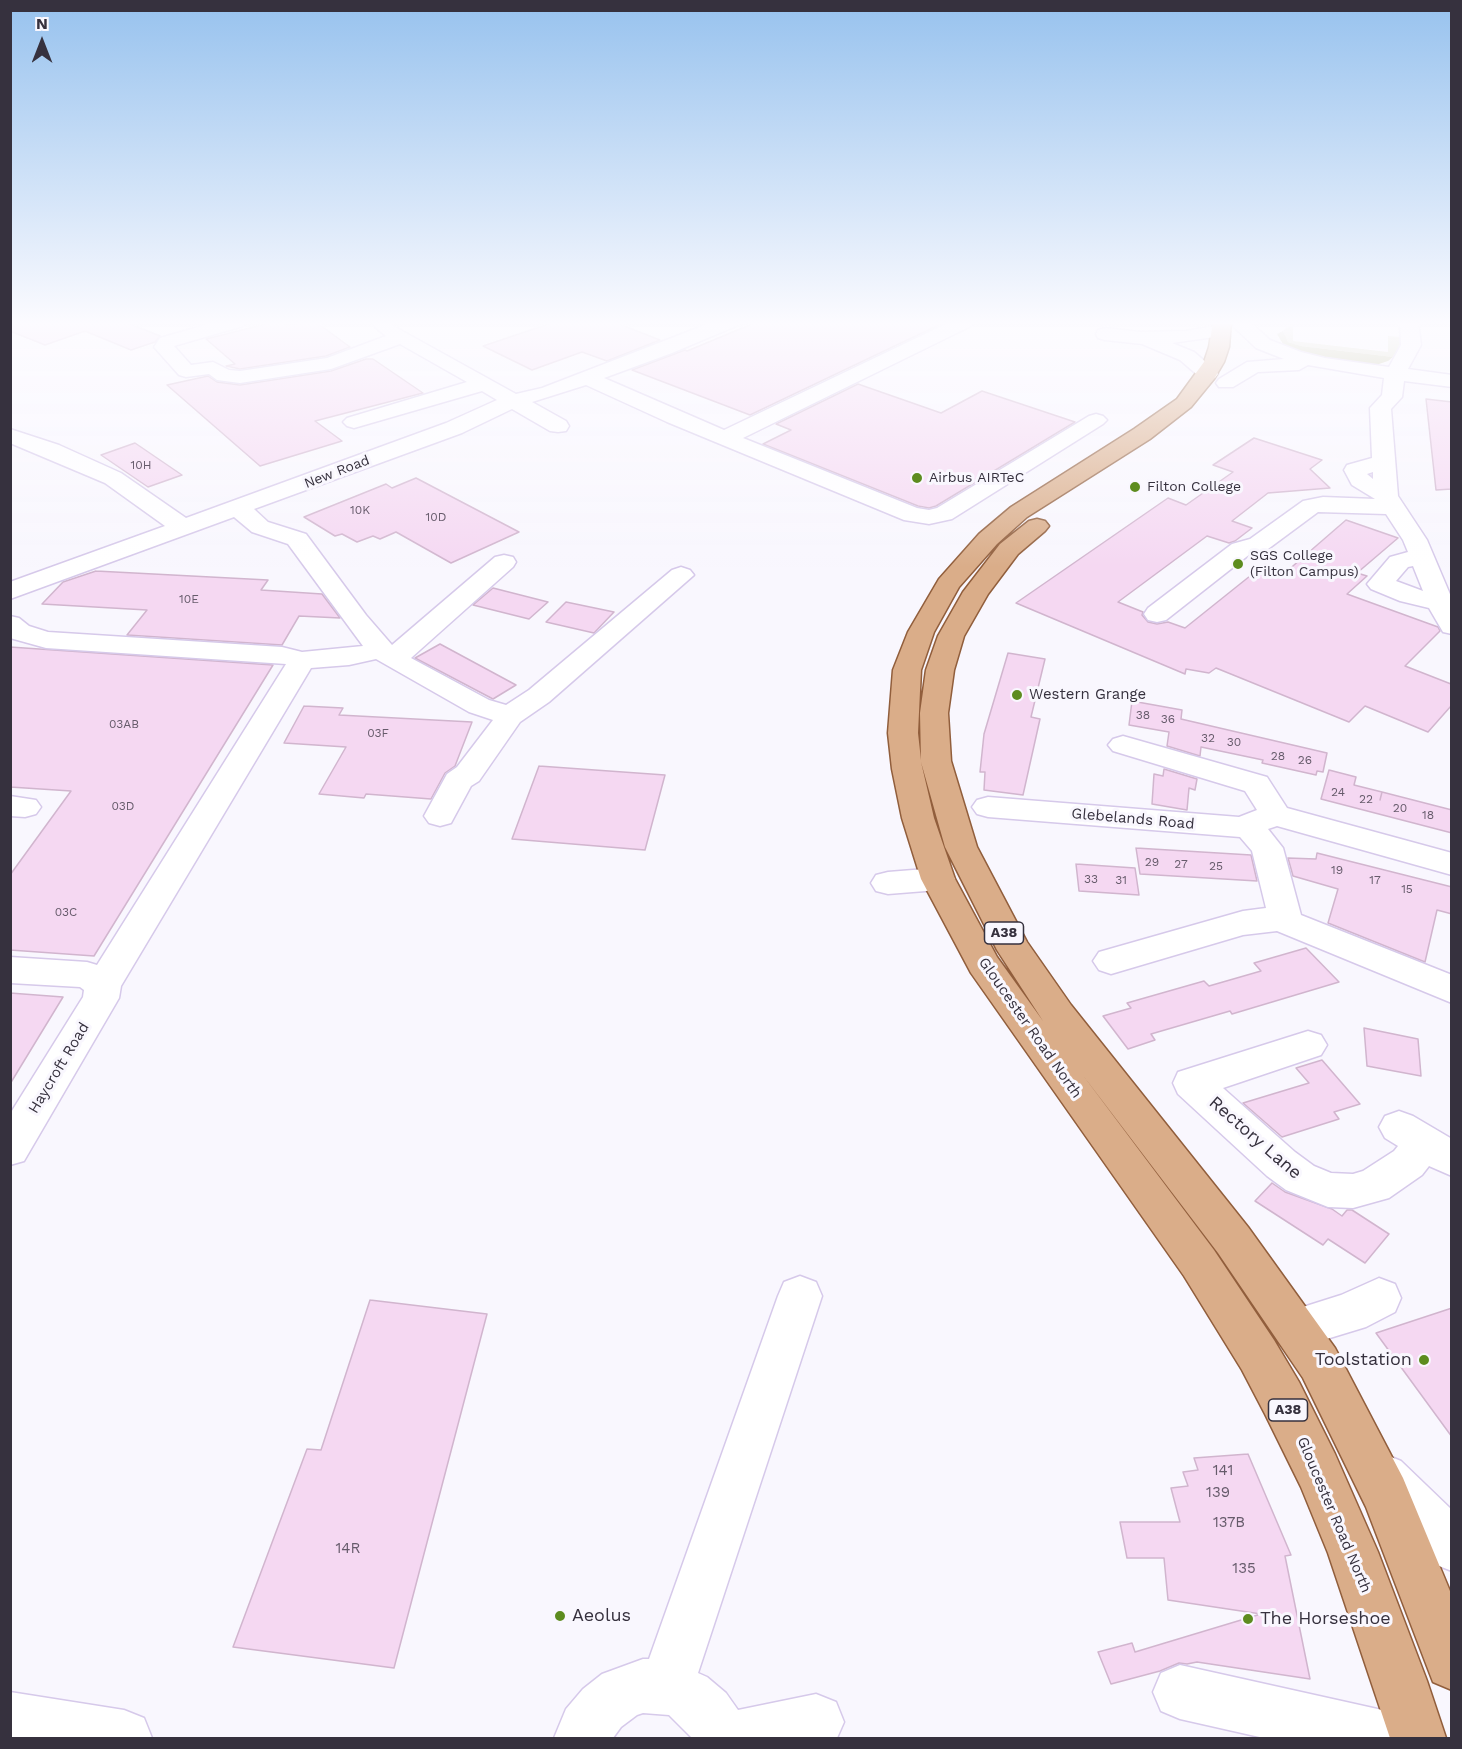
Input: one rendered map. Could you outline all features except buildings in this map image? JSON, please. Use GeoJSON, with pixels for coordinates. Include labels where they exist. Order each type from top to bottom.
{"type":"FeatureCollection","features":[{"type":"Feature","properties":{"kind":"main road","name":"Gloucester Road North"},"geometry":{"type":"LineString","coordinates":[[1182,404],[1168,417],[1037,499],[1003,525],[963,564],[934,607],[921,632],[907,670],[903,733],[912,795],[938,879],[963,929],[1004,996],[1165,1214],[1258,1355],[1318,1471],[1353,1552],[1381,1625],[1418,1738]]}},
{"type":"Feature","properties":{"kind":"main road","name":"Gloucester Road North"},"geometry":{"type":"LineString","coordinates":[[1207,404],[1205,408],[1180,428],[1053,514],[1009,549],[968,605],[945,651],[936,693],[934,738],[941,782],[961,848],[972,875],[1014,950],[1058,1015],[1219,1221],[1319,1363],[1372,1466],[1401,1531],[1452,1663]]}},
{"type":"Feature","properties":{"kind":"street"},"geometry":{"type":"LineString","coordinates":[[354,422],[416,404]]}},
{"type":"Feature","properties":{"kind":"street","name":"New Road"},"geometry":{"type":"LineString","coordinates":[[10,591],[238,508],[462,435],[508,404]]}},
{"type":"Feature","properties":{"kind":"street"},"geometry":{"type":"LineString","coordinates":[[517,404],[558,426]]}},
{"type":"Feature","properties":{"kind":"street"},"geometry":{"type":"LineString","coordinates":[[643,404],[912,515],[929,517],[944,514],[1096,420]]}},
{"type":"Feature","properties":{"kind":"street"},"geometry":{"type":"LineString","coordinates":[[732,441],[805,404]]}},
{"type":"Feature","properties":{"kind":"street"},"geometry":{"type":"LineString","coordinates":[[732,441],[818,404]]}},
{"type":"Feature","properties":{"kind":"street"},"geometry":{"type":"LineString","coordinates":[[1385,404],[1380,408],[1383,462],[1355,470],[1356,475],[1389,502],[1407,526],[1452,626]]}},
{"type":"Feature","properties":{"kind":"street"},"geometry":{"type":"LineString","coordinates":[[10,435],[113,478],[184,528]]}},
{"type":"Feature","properties":{"kind":"street"},"geometry":{"type":"LineString","coordinates":[[1157,614],[1241,549],[1259,544],[1311,506],[1389,502]]}},
{"type":"Feature","properties":{"kind":"street"},"geometry":{"type":"LineString","coordinates":[[238,508],[260,527],[297,539],[387,654],[479,706],[510,716]]}},
{"type":"Feature","properties":{"kind":"street"},"geometry":{"type":"LineString","coordinates":[[1421,556],[1399,562],[1380,584],[1409,596],[1440,603]]}},
{"type":"Feature","properties":{"kind":"street"},"geometry":{"type":"LineString","coordinates":[[10,624],[20,632],[46,640],[282,655],[302,660],[387,654],[504,562]]}},
{"type":"Feature","properties":{"kind":"street"},"geometry":{"type":"LineString","coordinates":[[440,816],[458,781],[468,774],[510,716],[539,696],[681,575]]}},
{"type":"Feature","properties":{"kind":"street","name":"Haycroft Road"},"geometry":{"type":"LineString","coordinates":[[10,1149],[102,998],[103,985],[302,660]]}},
{"type":"Feature","properties":{"kind":"street"},"geometry":{"type":"LineString","coordinates":[[1124,745],[1256,784],[1261,838],[1267,848],[1285,918],[1297,928],[1452,990]]}},
{"type":"Feature","properties":{"kind":"street","name":"Glebelands Road"},"geometry":{"type":"LineString","coordinates":[[988,807],[1241,827],[1261,820],[1452,864]]}},
{"type":"Feature","properties":{"kind":"street"},"geometry":{"type":"LineString","coordinates":[[1054,830],[1074,827],[1092,816]]}},
{"type":"Feature","properties":{"kind":"street"},"geometry":{"type":"LineString","coordinates":[[888,883],[938,879]]}},
{"type":"Feature","properties":{"kind":"street"},"geometry":{"type":"LineString","coordinates":[[1111,961],[1251,921],[1285,918]]}},
{"type":"Feature","properties":{"kind":"street"},"geometry":{"type":"LineString","coordinates":[[10,970],[87,975],[103,985]]}},
{"type":"Feature","properties":{"kind":"street","name":"Rectory Lane"},"geometry":{"type":"LineString","coordinates":[[1308,1045],[1192,1083],[1281,1164],[1299,1178],[1328,1190],[1353,1191],[1374,1186],[1408,1163],[1425,1143]]}},
{"type":"Feature","properties":{"kind":"street"},"geometry":{"type":"LineString","coordinates":[[666,1687],[800,1296]]}},
{"type":"Feature","properties":{"kind":"street"},"geometry":{"type":"LineString","coordinates":[[1297,1329],[1355,1301]]}},
{"type":"Feature","properties":{"kind":"street"},"geometry":{"type":"LineString","coordinates":[[1372,1466],[1452,1546]]}},
{"type":"Feature","properties":{"kind":"street"},"geometry":{"type":"LineString","coordinates":[[582,1738],[602,1708],[621,1693],[643,1686],[666,1687],[688,1696],[707,1712],[725,1738]]}},
{"type":"Feature","properties":{"kind":"street"},"geometry":{"type":"LineString","coordinates":[[1180,1692],[1382,1738]]}},
{"type":"Feature","properties":{"kind":"street"},"geometry":{"type":"LineString","coordinates":[[10,1719],[124,1738]]}},
{"type":"Feature","properties":{"kind":"street"},"geometry":{"type":"LineString","coordinates":[[735,1738],[816,1722]]}},
{"type":"Feature","properties":{"kind":"place","name":"Airbus AIRTeC"},"geometry":{"type":"Point","coordinates":[917,478]}},
{"type":"Feature","properties":{"kind":"place","name":"Filton College"},"geometry":{"type":"Point","coordinates":[1135,487]}},
{"type":"Feature","properties":{"kind":"place","name":"SGS College (Filton Campus)"},"geometry":{"type":"Point","coordinates":[1238,564]}},
{"type":"Feature","properties":{"kind":"place","name":"Western Grange"},"geometry":{"type":"Point","coordinates":[1017,695]}},
{"type":"Feature","properties":{"kind":"place","name":"Toolstation"},"geometry":{"type":"Point","coordinates":[1424,1360]}},
{"type":"Feature","properties":{"kind":"place","name":"Aeolus"},"geometry":{"type":"Point","coordinates":[560,1616]}},
{"type":"Feature","properties":{"kind":"place","name":"The Horseshoe"},"geometry":{"type":"Point","coordinates":[1248,1619]}}]}
